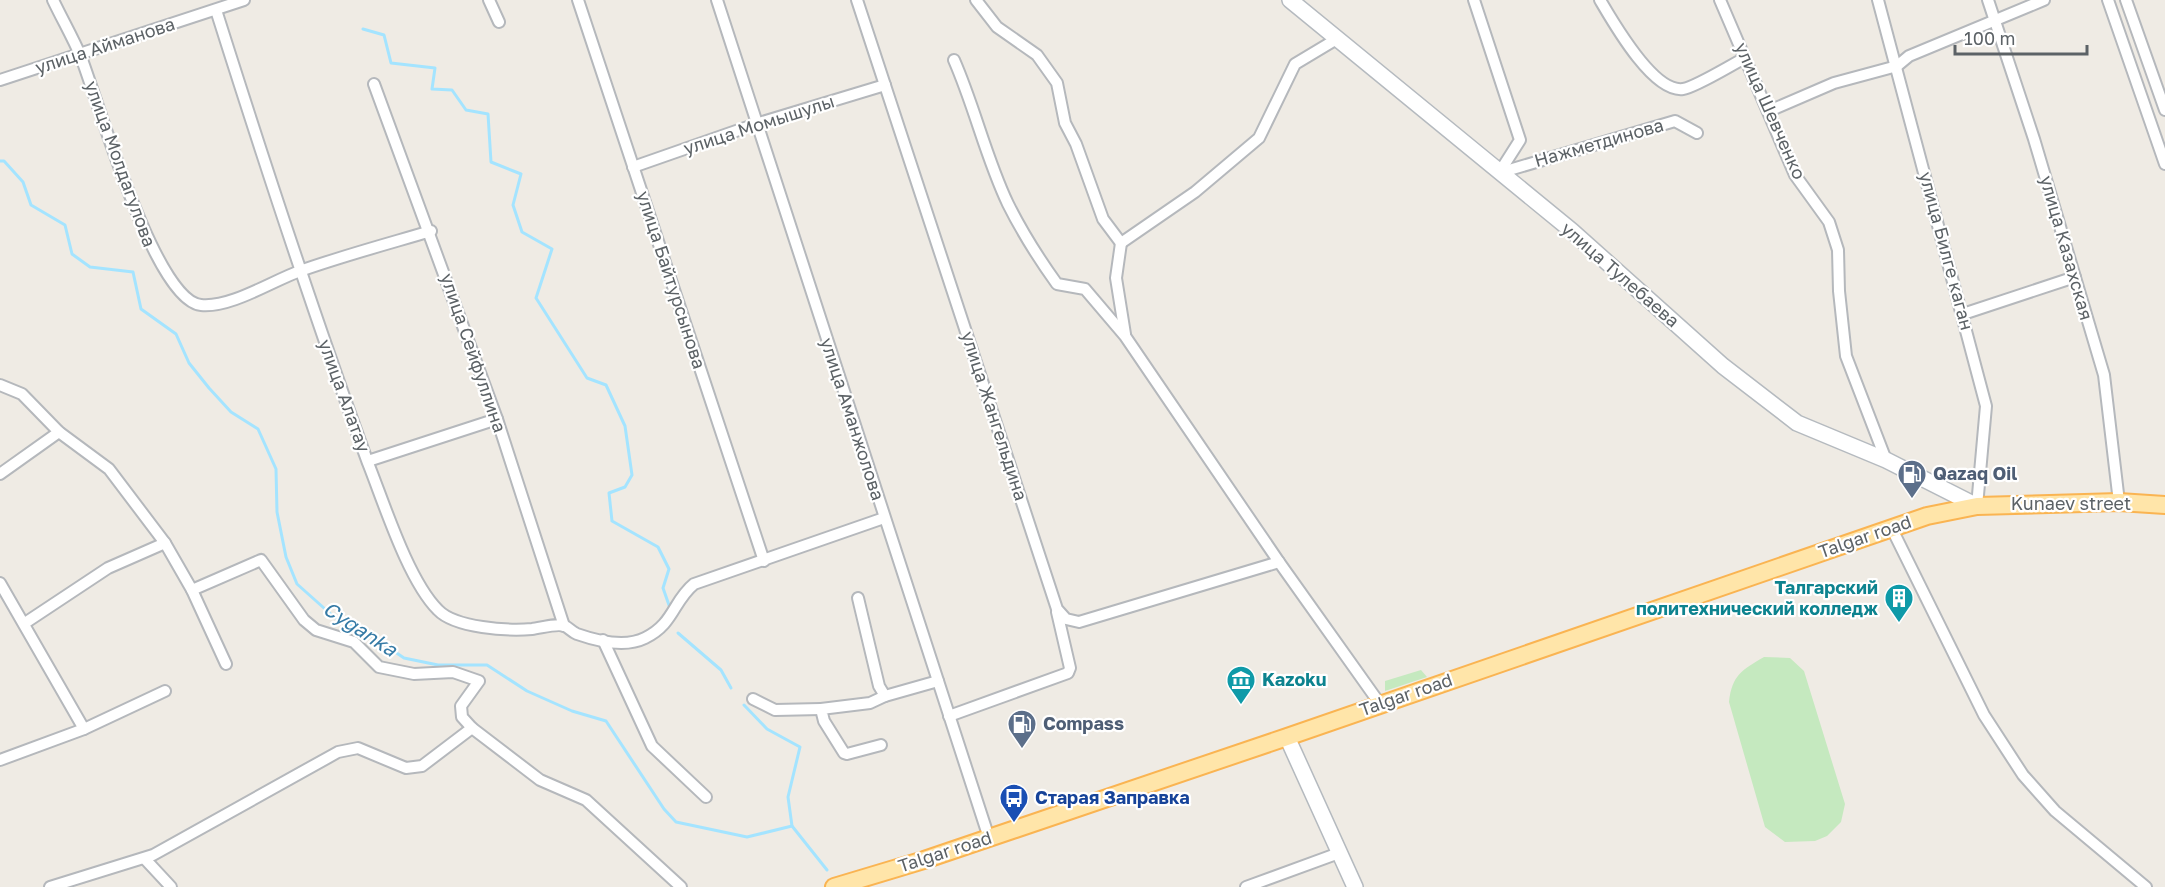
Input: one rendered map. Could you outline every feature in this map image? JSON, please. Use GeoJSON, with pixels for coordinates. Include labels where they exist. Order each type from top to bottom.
{"type":"FeatureCollection","features":[{"type":"Feature","properties":{"kind":"main road","name":"Kunaev street"},"geometry":{"type":"LineString","coordinates":[[1977,506],[2119,502],[2165,505]]}},
{"type":"Feature","properties":{"kind":"main road","name":"Talgar road"},"geometry":{"type":"LineString","coordinates":[[834,887],[989,838],[1891,527],[1977,506]]}},
{"type":"Feature","properties":{"kind":"street","name":"улица Молдагулова"},"geometry":{"type":"LineString","coordinates":[[53,0],[80,55],[150,246],[173,284],[189,302],[202,306],[219,304],[299,271]]}},
{"type":"Feature","properties":{"kind":"street","name":"улица Айманова"},"geometry":{"type":"LineString","coordinates":[[0,80],[244,0]]}},
{"type":"Feature","properties":{"kind":"street"},"geometry":{"type":"LineString","coordinates":[[489,0],[499,22]]}},
{"type":"Feature","properties":{"kind":"street","name":"улица Байтурсынова"},"geometry":{"type":"LineString","coordinates":[[578,0],[764,561]]}},
{"type":"Feature","properties":{"kind":"street","name":"улица Аманжолова"},"geometry":{"type":"LineString","coordinates":[[717,0],[989,838]]}},
{"type":"Feature","properties":{"kind":"street","name":"улица Жангельдина"},"geometry":{"type":"LineString","coordinates":[[856,0],[1057,609],[1070,668],[1068,673],[949,716]]}},
{"type":"Feature","properties":{"kind":"street"},"geometry":{"type":"LineString","coordinates":[[976,0],[997,27],[1037,55],[1057,83],[1065,123],[1076,144],[1102,219],[1121,243],[1116,278],[1125,336]]}},
{"type":"Feature","properties":{"kind":"street","name":"улица Тулебаева"},"geometry":{"type":"LineString","coordinates":[[1290,0],[1335,40],[1572,231],[1723,366],[1797,423],[1886,460],[1977,506]]}},
{"type":"Feature","properties":{"kind":"street"},"geometry":{"type":"LineString","coordinates":[[1474,0],[1520,140],[1498,173]]}},
{"type":"Feature","properties":{"kind":"street"},"geometry":{"type":"LineString","coordinates":[[1600,0],[1633,53],[1669,88],[1683,89],[1745,58]]}},
{"type":"Feature","properties":{"kind":"street","name":"улица Шевченко"},"geometry":{"type":"LineString","coordinates":[[1720,0],[1795,175],[1829,222],[1838,250],[1839,291],[1846,356],[1886,460]]}},
{"type":"Feature","properties":{"kind":"street","name":"улица Билге каган"},"geometry":{"type":"LineString","coordinates":[[1878,0],[1986,406],[1977,506]]}},
{"type":"Feature","properties":{"kind":"street","name":"улица Казахская"},"geometry":{"type":"LineString","coordinates":[[1988,0],[2104,375],[2119,502]]}},
{"type":"Feature","properties":{"kind":"street"},"geometry":{"type":"LineString","coordinates":[[1769,111],[1834,83],[1897,66],[1909,56],[2044,0]]}},
{"type":"Feature","properties":{"kind":"street"},"geometry":{"type":"LineString","coordinates":[[2108,0],[2165,164]]}},
{"type":"Feature","properties":{"kind":"street"},"geometry":{"type":"LineString","coordinates":[[2126,0],[2165,110]]}},
{"type":"Feature","properties":{"kind":"street","name":"улица Алатау"},"geometry":{"type":"LineString","coordinates":[[216,10],[299,271],[368,461],[403,551],[425,593],[440,613],[478,626],[499,629],[564,626],[577,634],[630,643],[645,638],[665,625],[686,590],[694,584],[884,518]]}},
{"type":"Feature","properties":{"kind":"street"},"geometry":{"type":"LineString","coordinates":[[1121,243],[1195,192],[1258,138],[1295,64],[1335,40]]}},
{"type":"Feature","properties":{"kind":"street"},"geometry":{"type":"LineString","coordinates":[[954,60],[973,104],[984,144],[1008,204],[1037,255],[1058,284],[1085,289],[1125,336],[1279,562],[1380,704]]}},
{"type":"Feature","properties":{"kind":"street","name":"улица Сейфуллина"},"geometry":{"type":"LineString","coordinates":[[374,84],[430,231],[497,419],[564,626]]}},
{"type":"Feature","properties":{"kind":"street","name":"улица Момышулы"},"geometry":{"type":"LineString","coordinates":[[633,167],[756,124],[885,85]]}},
{"type":"Feature","properties":{"kind":"street","name":"Нажметдинова"},"geometry":{"type":"LineString","coordinates":[[1498,173],[1675,121],[1697,133]]}},
{"type":"Feature","properties":{"kind":"street"},"geometry":{"type":"LineString","coordinates":[[299,271],[430,231]]}},
{"type":"Feature","properties":{"kind":"street"},"geometry":{"type":"LineString","coordinates":[[1963,314],[2075,278]]}},
{"type":"Feature","properties":{"kind":"street"},"geometry":{"type":"LineString","coordinates":[[0,385],[22,394],[59,432],[109,469],[165,543],[192,590],[226,664]]}},
{"type":"Feature","properties":{"kind":"street"},"geometry":{"type":"LineString","coordinates":[[368,461],[497,419]]}},
{"type":"Feature","properties":{"kind":"street"},"geometry":{"type":"LineString","coordinates":[[0,474],[59,432]]}},
{"type":"Feature","properties":{"kind":"street"},"geometry":{"type":"LineString","coordinates":[[1891,527],[1984,715],[2023,775],[2055,811],[2146,887]]}},
{"type":"Feature","properties":{"kind":"street"},"geometry":{"type":"LineString","coordinates":[[25,623],[108,568],[165,543]]}},
{"type":"Feature","properties":{"kind":"street"},"geometry":{"type":"LineString","coordinates":[[192,590],[261,560],[304,620],[316,630],[354,642],[379,667],[414,674],[453,672],[479,681],[461,706],[462,717],[472,728],[540,780],[585,800],[681,887]]}},
{"type":"Feature","properties":{"kind":"street"},"geometry":{"type":"LineString","coordinates":[[1057,609],[1066,619],[1079,622],[1279,562]]}},
{"type":"Feature","properties":{"kind":"street"},"geometry":{"type":"LineString","coordinates":[[0,583],[84,729]]}},
{"type":"Feature","properties":{"kind":"street"},"geometry":{"type":"LineString","coordinates":[[858,598],[879,686],[885,696]]}},
{"type":"Feature","properties":{"kind":"street"},"geometry":{"type":"LineString","coordinates":[[603,640],[652,746],[706,797]]}},
{"type":"Feature","properties":{"kind":"street"},"geometry":{"type":"LineString","coordinates":[[753,699],[775,711],[821,709],[870,703],[885,696],[938,681]]}},
{"type":"Feature","properties":{"kind":"street"},"geometry":{"type":"LineString","coordinates":[[0,760],[84,729],[165,690]]}},
{"type":"Feature","properties":{"kind":"street"},"geometry":{"type":"LineString","coordinates":[[821,709],[824,721],[844,753],[881,745]]}},
{"type":"Feature","properties":{"kind":"street"},"geometry":{"type":"LineString","coordinates":[[50,887],[145,859],[325,757],[349,748],[358,748],[406,768],[414,768],[422,766],[472,728]]}},
{"type":"Feature","properties":{"kind":"street"},"geometry":{"type":"LineString","coordinates":[[1287,736],[1355,887]]}},
{"type":"Feature","properties":{"kind":"street"},"geometry":{"type":"LineString","coordinates":[[1246,887],[1339,853]]}},
{"type":"Feature","properties":{"kind":"street"},"geometry":{"type":"LineString","coordinates":[[145,859],[171,887]]}},
{"type":"Feature","properties":{"kind":"green space"},"geometry":{"type":"Polygon","coordinates":[[[1764,657],[1790,658],[1804,671],[1845,804],[1841,822],[1827,836],[1815,841],[1785,842],[1765,827],[1729,702],[1730,693],[1739,674],[1764,657]]]}},
{"type":"Feature","properties":{"kind":"green space"},"geometry":{"type":"Polygon","coordinates":[[[1421,670],[1427,677],[1385,691],[1385,681],[1421,670]]]}},
{"type":"Feature","properties":{"kind":"waterway"},"geometry":{"type":"LineString","coordinates":[[363,29],[384,35],[391,63],[435,68],[432,89],[452,90],[466,110],[488,114],[491,162],[521,174],[513,205],[522,232],[552,249],[536,298],[587,378],[606,385],[625,426],[632,475],[625,487],[609,493],[612,521],[658,547],[669,569],[663,588],[670,608]]}},
{"type":"Feature","properties":{"kind":"waterway","name":"Cyganka"},"geometry":{"type":"LineString","coordinates":[[0,161],[4,161],[23,182],[31,205],[65,225],[72,254],[90,267],[133,272],[141,309],[176,334],[189,363],[209,388],[231,412],[258,429],[276,469],[277,512],[286,557],[297,584],[334,617],[367,633],[404,658],[438,665],[487,665],[527,691],[572,711],[606,721],[664,809],[676,822],[747,837],[792,826],[827,870]]}},
{"type":"Feature","properties":{"kind":"waterway"},"geometry":{"type":"LineString","coordinates":[[678,633],[721,670],[731,688]]}},
{"type":"Feature","properties":{"kind":"waterway"},"geometry":{"type":"LineString","coordinates":[[744,705],[767,729],[800,747],[788,797],[792,826]]}},
{"type":"Feature","properties":{"kind":"place","name":"Qazaq Oil"},"geometry":{"type":"Point","coordinates":[1912,500]}},
{"type":"Feature","properties":{"kind":"place","name":"Талгарский политехнический колледж"},"geometry":{"type":"Point","coordinates":[1899,624]}},
{"type":"Feature","properties":{"kind":"place","name":"Kazoku"},"geometry":{"type":"Point","coordinates":[1241,706]}},
{"type":"Feature","properties":{"kind":"place","name":"Compass"},"geometry":{"type":"Point","coordinates":[1022,750]}},
{"type":"Feature","properties":{"kind":"place","name":"Старая Заправка"},"geometry":{"type":"Point","coordinates":[1014,824]}}]}
